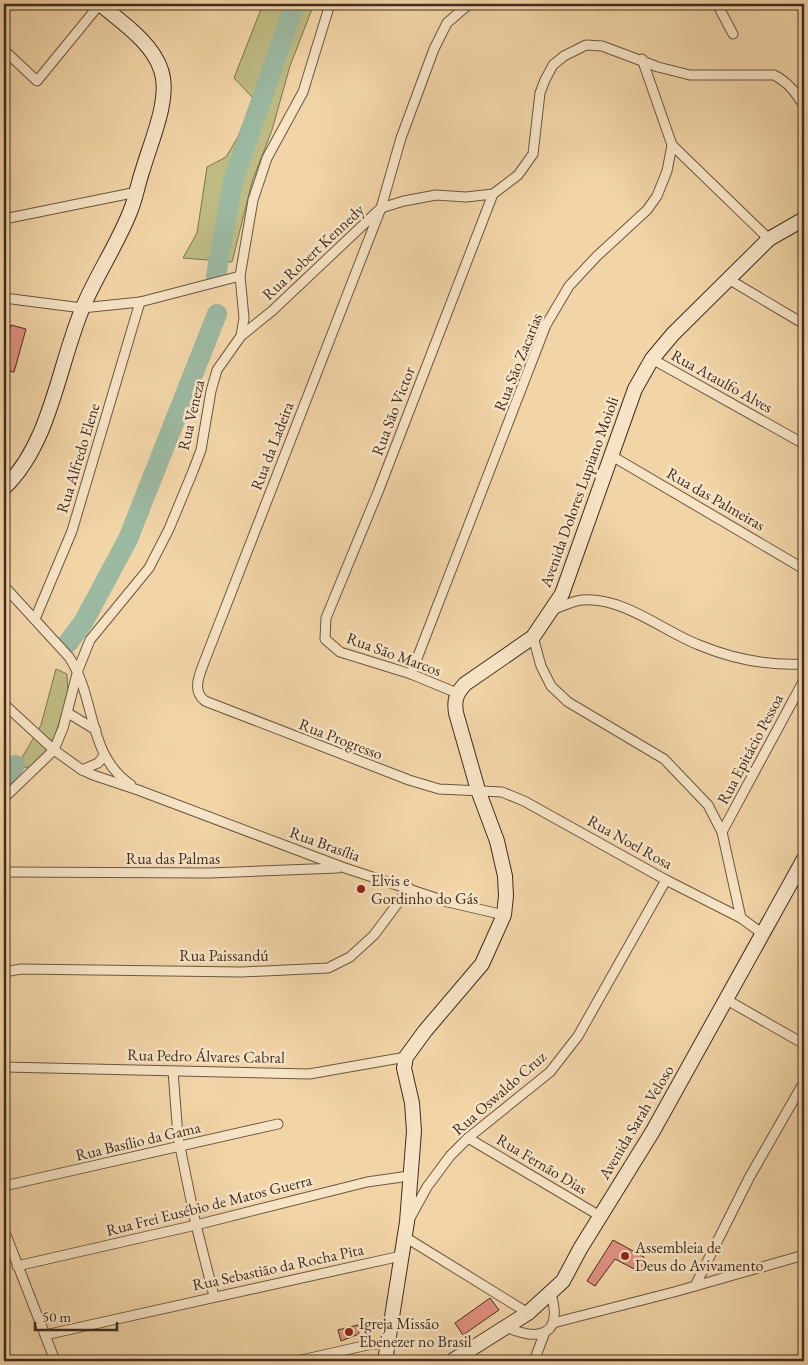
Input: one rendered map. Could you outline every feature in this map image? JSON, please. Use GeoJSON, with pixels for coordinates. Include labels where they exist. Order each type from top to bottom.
{"type":"FeatureCollection","features":[{"type":"Feature","properties":{"kind":"main road"},"geometry":{"type":"LineString","coordinates":[[4,488],[18,475],[35,447],[82,308],[131,211],[160,111],[163,88],[162,70],[152,53],[136,34],[100,4]]}},
{"type":"Feature","properties":{"kind":"main road","name":"Avenida Dolores Lupiano Moioli"},"geometry":{"type":"LineString","coordinates":[[456,693],[465,684],[533,637],[562,594],[635,389],[652,359],[673,334],[730,280],[769,239],[804,219]]}},
{"type":"Feature","properties":{"kind":"main road"},"geometry":{"type":"LineString","coordinates":[[385,1361],[407,1222],[409,1176],[414,1132],[412,1103],[404,1068],[406,1057],[425,1031],[482,964],[504,915],[506,876],[497,841],[478,790],[456,713],[454,701],[456,693]]}},
{"type":"Feature","properties":{"kind":"main road","name":"Avenida Sarah Veloso"},"geometry":{"type":"LineString","coordinates":[[452,1361],[528,1313],[563,1281],[600,1216],[653,1131],[804,859]]}},
{"type":"Feature","properties":{"kind":"street"},"geometry":{"type":"LineString","coordinates":[[4,50],[37,82],[100,4]]}},
{"type":"Feature","properties":{"kind":"street","name":"Rua Veneza"},"geometry":{"type":"LineString","coordinates":[[4,796],[54,750],[68,713],[78,670],[90,640],[149,568],[169,529],[201,450],[211,391],[217,370],[241,336],[244,318],[240,276],[253,200],[267,158],[303,92],[330,4]]}},
{"type":"Feature","properties":{"kind":"street","name":"Rua da Ladeira"},"geometry":{"type":"LineString","coordinates":[[199,697],[197,687],[202,665],[381,208],[401,138],[434,49],[447,23],[469,4]]}},
{"type":"Feature","properties":{"kind":"street"},"geometry":{"type":"LineString","coordinates":[[717,4],[733,34]]}},
{"type":"Feature","properties":{"kind":"street"},"geometry":{"type":"LineString","coordinates":[[494,194],[518,175],[528,164],[536,140],[540,93],[553,66],[564,56],[586,45],[602,46],[658,67],[690,75],[774,75],[784,80],[797,94],[804,106]]}},
{"type":"Feature","properties":{"kind":"street"},"geometry":{"type":"LineString","coordinates":[[642,60],[672,145],[769,239]]}},
{"type":"Feature","properties":{"kind":"street","name":"Rua São Zacarias"},"geometry":{"type":"LineString","coordinates":[[411,674],[546,325],[570,286],[597,256],[647,210],[657,196],[667,170],[672,145]]}},
{"type":"Feature","properties":{"kind":"street"},"geometry":{"type":"LineString","coordinates":[[4,219],[137,192]]}},
{"type":"Feature","properties":{"kind":"street","name":"Rua Robert Kennedy"},"geometry":{"type":"LineString","coordinates":[[241,336],[272,312],[381,208],[404,201],[436,196],[466,197],[494,194]]}},
{"type":"Feature","properties":{"kind":"street","name":"Rua São Victor"},"geometry":{"type":"LineString","coordinates":[[325,639],[326,618],[378,492],[494,194]]}},
{"type":"Feature","properties":{"kind":"street"},"geometry":{"type":"LineString","coordinates":[[4,298],[82,308],[140,302],[240,276]]}},
{"type":"Feature","properties":{"kind":"street"},"geometry":{"type":"LineString","coordinates":[[730,280],[804,324]]}},
{"type":"Feature","properties":{"kind":"street","name":"Rua Alfredo Elene"},"geometry":{"type":"LineString","coordinates":[[35,619],[72,531],[140,302]]}},
{"type":"Feature","properties":{"kind":"street","name":"Rua Ataulfo Alves"},"geometry":{"type":"LineString","coordinates":[[652,359],[804,444]]}},
{"type":"Feature","properties":{"kind":"street","name":"Rua das Palmeiras"},"geometry":{"type":"LineString","coordinates":[[612,456],[804,569]]}},
{"type":"Feature","properties":{"kind":"street"},"geometry":{"type":"LineString","coordinates":[[4,586],[78,670]]}},
{"type":"Feature","properties":{"kind":"street"},"geometry":{"type":"LineString","coordinates":[[552,610],[580,600],[602,601],[641,615],[698,645],[752,662],[784,665],[804,664]]}},
{"type":"Feature","properties":{"kind":"street"},"geometry":{"type":"LineString","coordinates":[[533,637],[541,666],[551,686],[568,702],[664,760],[708,805],[722,832],[740,918]]}},
{"type":"Feature","properties":{"kind":"street","name":"Rua São Marcos"},"geometry":{"type":"LineString","coordinates":[[325,639],[340,652],[411,674],[456,693]]}},
{"type":"Feature","properties":{"kind":"street","name":"Rua Brasília"},"geometry":{"type":"LineString","coordinates":[[78,670],[104,756],[114,772],[138,790]]}},
{"type":"Feature","properties":{"kind":"street","name":"Rua Epitácio Pessoa"},"geometry":{"type":"LineString","coordinates":[[722,832],[804,680]]}},
{"type":"Feature","properties":{"kind":"street","name":"Rua Progresso"},"geometry":{"type":"LineString","coordinates":[[199,697],[258,723],[409,780],[439,789],[478,790]]}},
{"type":"Feature","properties":{"kind":"street","name":"Rua Brasília"},"geometry":{"type":"LineString","coordinates":[[4,704],[54,750],[82,770],[342,867],[448,902],[504,915]]}},
{"type":"Feature","properties":{"kind":"street"},"geometry":{"type":"LineString","coordinates":[[68,713],[96,730]]}},
{"type":"Feature","properties":{"kind":"street"},"geometry":{"type":"LineString","coordinates":[[82,770],[98,763],[104,756]]}},
{"type":"Feature","properties":{"kind":"street","name":"Rua Noel Rosa"},"geometry":{"type":"LineString","coordinates":[[478,790],[502,792],[524,801],[666,880],[740,918],[763,934]]}},
{"type":"Feature","properties":{"kind":"street","name":"Rua das Palmas"},"geometry":{"type":"LineString","coordinates":[[4,872],[210,874],[342,867]]}},
{"type":"Feature","properties":{"kind":"street","name":"Rua Oswaldo Cruz"},"geometry":{"type":"LineString","coordinates":[[407,1222],[427,1187],[450,1156],[468,1138],[550,1072],[578,1036],[666,880]]}},
{"type":"Feature","properties":{"kind":"street","name":"Rua Paissandú"},"geometry":{"type":"LineString","coordinates":[[4,972],[50,970],[242,972],[328,968],[350,957],[374,935],[409,888]]}},
{"type":"Feature","properties":{"kind":"street"},"geometry":{"type":"LineString","coordinates":[[726,1000],[804,1044]]}},
{"type":"Feature","properties":{"kind":"street","name":"Rua Pedro Álvares Cabral"},"geometry":{"type":"LineString","coordinates":[[4,1067],[309,1074],[406,1057]]}},
{"type":"Feature","properties":{"kind":"street"},"geometry":{"type":"LineString","coordinates":[[173,1070],[180,1148],[196,1225],[214,1296]]}},
{"type":"Feature","properties":{"kind":"street"},"geometry":{"type":"LineString","coordinates":[[694,1286],[749,1178],[804,1082]]}},
{"type":"Feature","properties":{"kind":"street","name":"Rua Basílio da Gama"},"geometry":{"type":"LineString","coordinates":[[4,1186],[180,1148],[278,1124]]}},
{"type":"Feature","properties":{"kind":"street","name":"Rua Fernão Dias"},"geometry":{"type":"LineString","coordinates":[[468,1138],[600,1216]]}},
{"type":"Feature","properties":{"kind":"street","name":"Rua Frei Eusébio de Matos Guerra"},"geometry":{"type":"LineString","coordinates":[[17,1266],[196,1225],[367,1182],[409,1176]]}},
{"type":"Feature","properties":{"kind":"street"},"geometry":{"type":"LineString","coordinates":[[4,1230],[54,1358]]}},
{"type":"Feature","properties":{"kind":"street"},"geometry":{"type":"LineString","coordinates":[[405,1237],[528,1313]]}},
{"type":"Feature","properties":{"kind":"street"},"geometry":{"type":"LineString","coordinates":[[534,1361],[545,1332],[553,1323],[804,1255]]}},
{"type":"Feature","properties":{"kind":"street","name":"Rua Sebastião da Rocha Pita"},"geometry":{"type":"LineString","coordinates":[[45,1335],[401,1256]]}},
{"type":"Feature","properties":{"kind":"street"},"geometry":{"type":"LineString","coordinates":[[551,1294],[555,1308],[553,1323]]}},
{"type":"Feature","properties":{"kind":"street"},"geometry":{"type":"LineString","coordinates":[[506,1327],[531,1336],[545,1332]]}},
{"type":"Feature","properties":{"kind":"street"},"geometry":{"type":"LineString","coordinates":[[297,1361],[372,1344],[387,1344]]}},
{"type":"Feature","properties":{"kind":"shaded area"},"geometry":{"type":"Polygon","coordinates":[[[263,4],[314,4],[290,66],[272,130],[252,182],[232,262],[183,258],[197,233],[207,167],[226,157],[238,137],[253,98],[234,78],[263,4]]]}},
{"type":"Feature","properties":{"kind":"shaded area"},"geometry":{"type":"Polygon","coordinates":[[[56,669],[67,674],[68,696],[54,738],[43,760],[29,767],[16,768],[41,725],[56,669]]]}},
{"type":"Feature","properties":{"kind":"building"},"geometry":{"type":"Polygon","coordinates":[[[11,325],[26,329],[14,372],[4,370],[4,348],[11,325]]]}},
{"type":"Feature","properties":{"kind":"building","name":"Assembleia de Deus do Avivamento"},"geometry":{"type":"Polygon","coordinates":[[[613,1240],[644,1257],[642,1273],[615,1259],[595,1286],[587,1281],[613,1240]]]}},
{"type":"Feature","properties":{"kind":"building"},"geometry":{"type":"Polygon","coordinates":[[[490,1298],[499,1310],[463,1335],[455,1323],[490,1298]]]}},
{"type":"Feature","properties":{"kind":"building","name":"Igreja Missão Ebenezer no Brasil"},"geometry":{"type":"Polygon","coordinates":[[[358,1325],[359,1334],[341,1341],[338,1330],[358,1325]]]}},
{"type":"Feature","properties":{"kind":"waterway"},"geometry":{"type":"LineString","coordinates":[[216,276],[233,181],[295,4]]}},
{"type":"Feature","properties":{"kind":"waterway"},"geometry":{"type":"LineString","coordinates":[[68,643],[84,621],[128,539],[217,314]]}},
{"type":"Feature","properties":{"kind":"waterway"},"geometry":{"type":"LineString","coordinates":[[4,782],[15,765]]}},
{"type":"Feature","properties":{"kind":"place","name":"Elvis e Gordinho do Gás"},"geometry":{"type":"Point","coordinates":[361,889]}},
{"type":"Feature","properties":{"kind":"place","name":"Assembleia de Deus do Avivamento"},"geometry":{"type":"Point","coordinates":[625,1256]}},
{"type":"Feature","properties":{"kind":"place","name":"Igreja Missão Ebenezer no Brasil"},"geometry":{"type":"Point","coordinates":[349,1332]}}]}
